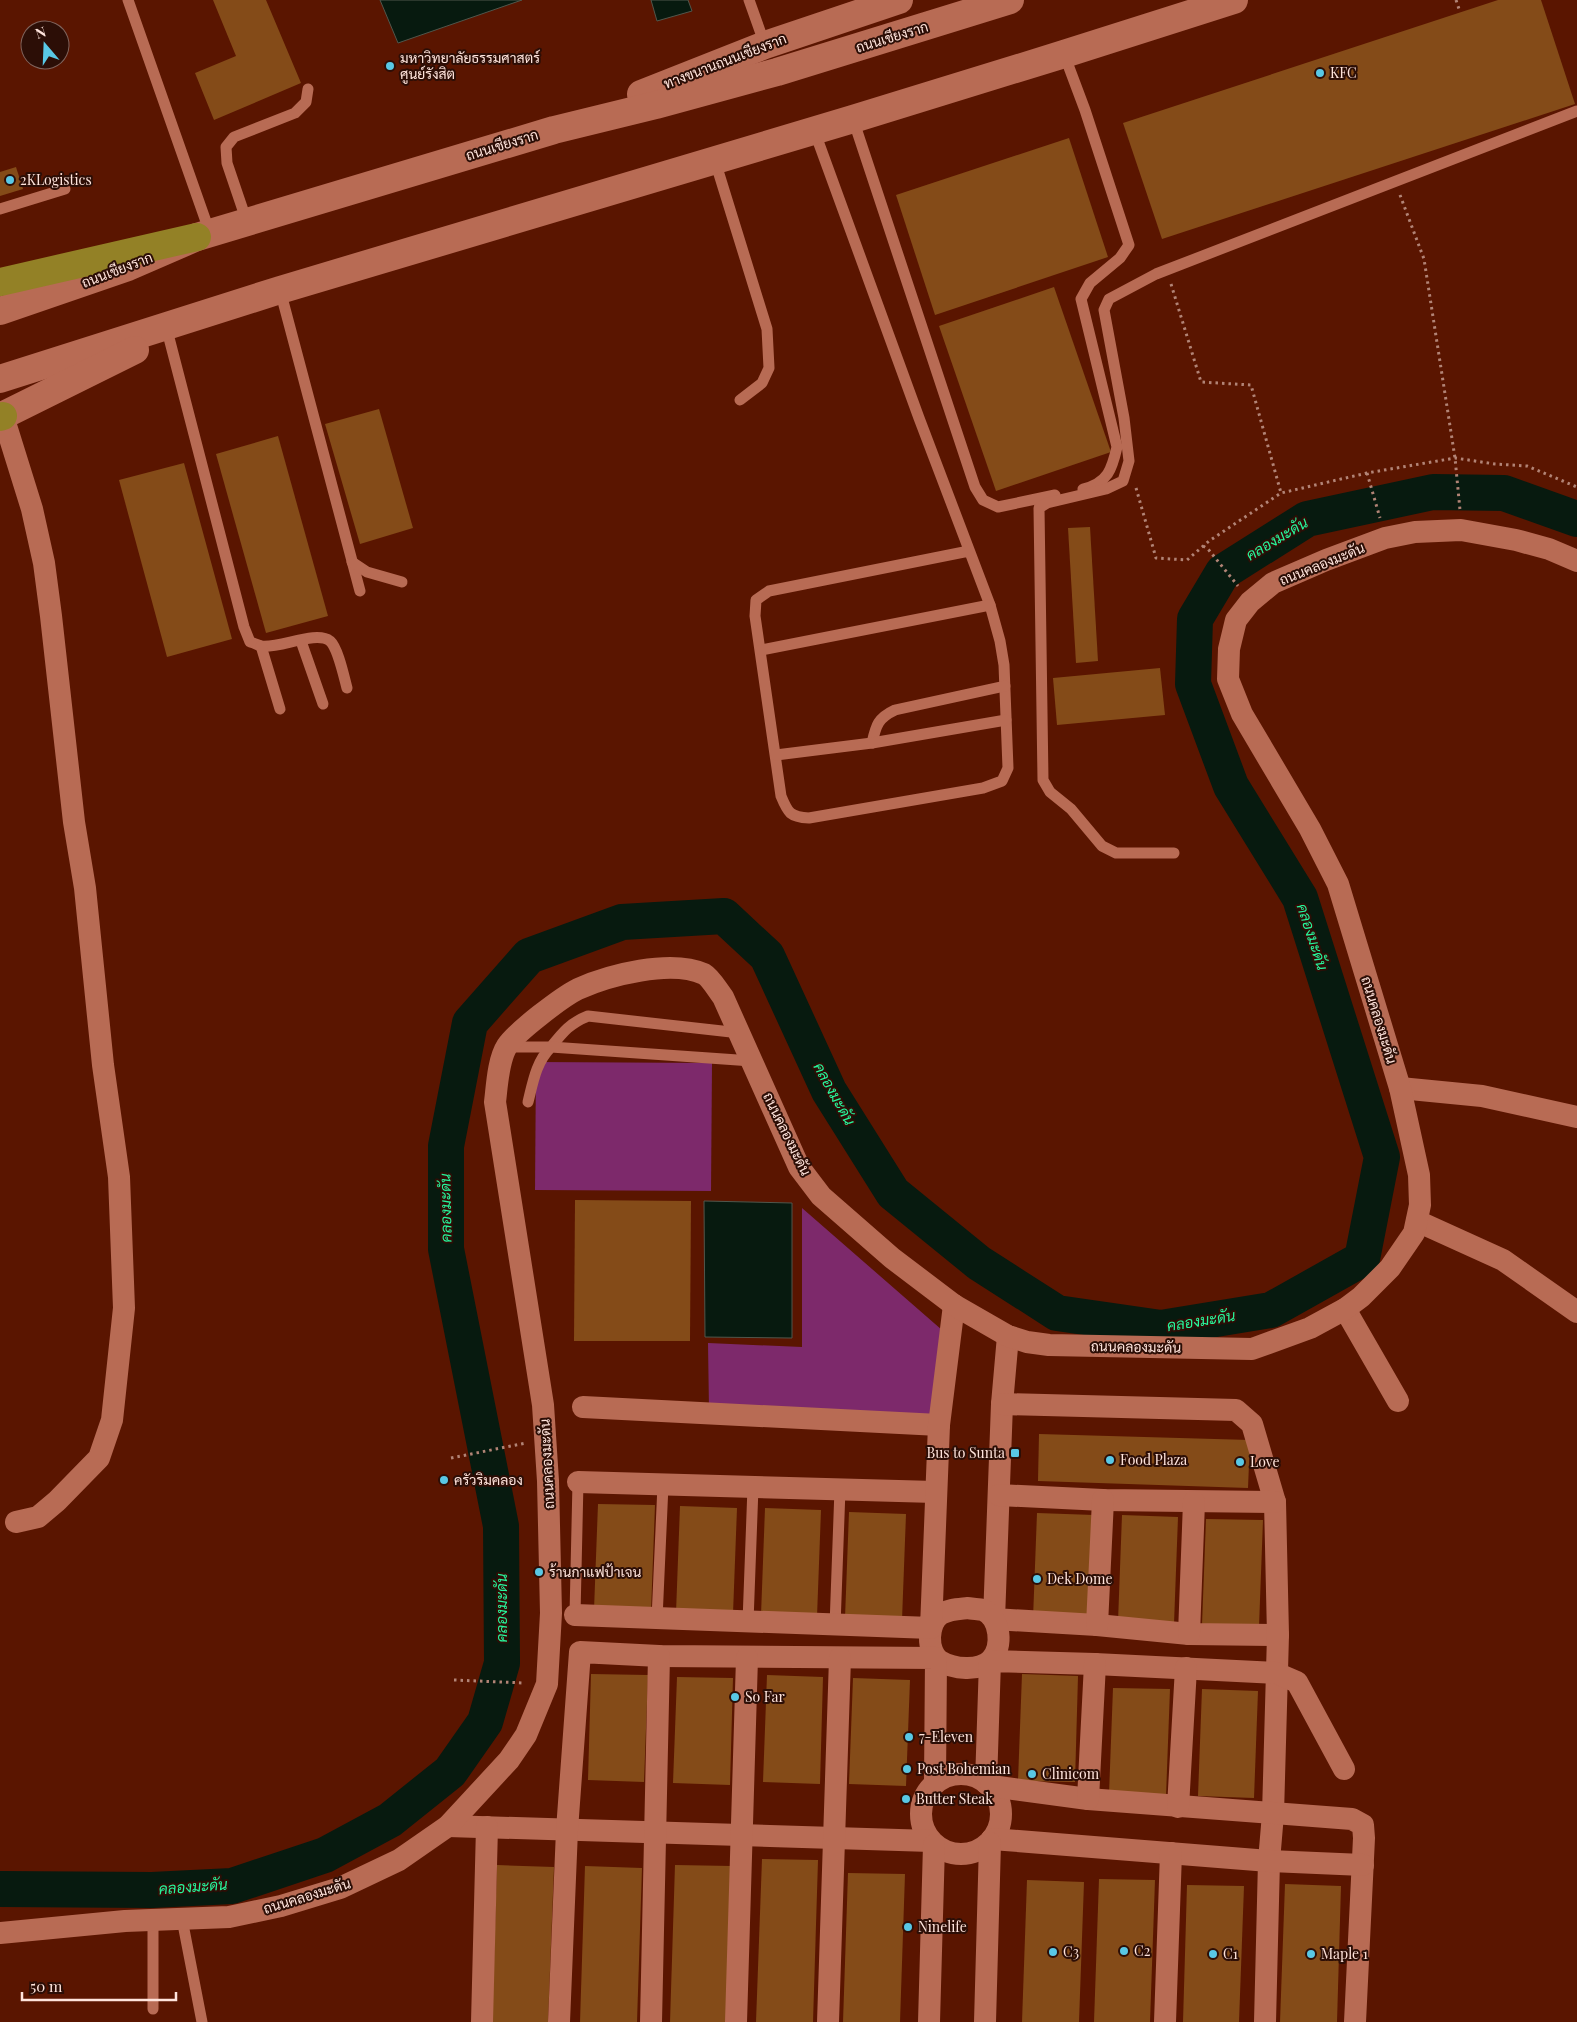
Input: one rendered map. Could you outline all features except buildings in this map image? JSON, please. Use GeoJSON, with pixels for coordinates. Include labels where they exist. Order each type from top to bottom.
{"type":"FeatureCollection","features":[{"type":"Feature","properties":{"kind":"highway"},"geometry":{"type":"LineString","coordinates":[[0,282],[204,235]]}},
{"type":"Feature","properties":{"kind":"main road","name":"ทางขนานถนนเชียงราก"},"geometry":{"type":"LineString","coordinates":[[554,130],[868,5],[899,0]]}},
{"type":"Feature","properties":{"kind":"main road","name":"ถนนเชียงราก"},"geometry":{"type":"LineString","coordinates":[[0,311],[128,267],[204,235],[554,130],[777,72],[1010,0]]}},
{"type":"Feature","properties":{"kind":"main road"},"geometry":{"type":"LineString","coordinates":[[0,379],[280,290],[715,161],[1234,0]]}},
{"type":"Feature","properties":{"kind":"main road"},"geometry":{"type":"LineString","coordinates":[[1,417],[168,334],[197,316]]}},
{"type":"Feature","properties":{"kind":"street"},"geometry":{"type":"LineString","coordinates":[[1,417],[32,509],[44,563],[74,822],[85,888],[103,1065],[119,1176],[124,1308],[112,1420],[99,1458],[78,1481],[38,1517],[16,1522]]}},
{"type":"Feature","properties":{"kind":"street","name":"ถนนคลองมะดัน"},"geometry":{"type":"LineString","coordinates":[[0,1933],[153,1920],[229,1917],[281,1906],[340,1888],[399,1860],[448,1826],[509,1760],[526,1735],[547,1684],[551,1613],[549,1490],[543,1405],[496,1102],[498,1073],[506,1047],[524,1027],[577,990],[650,968],[678,968],[705,974],[724,997],[800,1167],[821,1196],[892,1258],[954,1305],[1008,1336],[1027,1342],[1049,1345],[1252,1349],[1310,1328],[1345,1309],[1361,1297],[1390,1268],[1414,1233],[1420,1205],[1419,1175],[1400,1088],[1338,884],[1310,829],[1242,714],[1228,679],[1228,649],[1236,620],[1250,602],[1273,584],[1326,560],[1385,538],[1414,532],[1461,530],[1516,540],[1548,549],[1577,561]]}},
{"type":"Feature","properties":{"kind":"street"},"geometry":{"type":"LineString","coordinates":[[1400,1088],[1482,1096],[1577,1118]]}},
{"type":"Feature","properties":{"kind":"street"},"geometry":{"type":"LineString","coordinates":[[1417,1221],[1503,1260],[1577,1312]]}},
{"type":"Feature","properties":{"kind":"street"},"geometry":{"type":"LineString","coordinates":[[934,1783],[936,1658],[931,1647],[931,1628],[935,1492],[939,1426],[954,1305]]}},
{"type":"Feature","properties":{"kind":"street"},"geometry":{"type":"LineString","coordinates":[[1345,1309],[1398,1401]]}},
{"type":"Feature","properties":{"kind":"street"},"geometry":{"type":"LineString","coordinates":[[448,1826],[932,1843],[952,1854],[972,1853],[991,1841],[998,1829],[1001,1818],[1001,1806],[997,1795],[988,1784],[990,1661],[998,1648],[999,1636],[994,1619],[1002,1404],[1008,1336]]}},
{"type":"Feature","properties":{"kind":"street"},"geometry":{"type":"LineString","coordinates":[[1002,1404],[1236,1410],[1252,1424],[1275,1502],[1278,1635],[1273,1814],[1268,1861],[1265,2022]]}},
{"type":"Feature","properties":{"kind":"street"},"geometry":{"type":"LineString","coordinates":[[582,1407],[939,1426]]}},
{"type":"Feature","properties":{"kind":"street"},"geometry":{"type":"LineString","coordinates":[[578,1482],[935,1492]]}},
{"type":"Feature","properties":{"kind":"street"},"geometry":{"type":"LineString","coordinates":[[999,1495],[1103,1500],[1275,1502]]}},
{"type":"Feature","properties":{"kind":"street"},"geometry":{"type":"LineString","coordinates":[[1098,1625],[1103,1500]]}},
{"type":"Feature","properties":{"kind":"street"},"geometry":{"type":"LineString","coordinates":[[1189,1634],[1194,1502]]}},
{"type":"Feature","properties":{"kind":"street"},"geometry":{"type":"LineString","coordinates":[[931,1628],[940,1614],[950,1610],[968,1608],[983,1610],[994,1619],[1098,1625],[1189,1634],[1278,1635]]}},
{"type":"Feature","properties":{"kind":"street"},"geometry":{"type":"LineString","coordinates":[[575,1615],[835,1626],[931,1628]]}},
{"type":"Feature","properties":{"kind":"street"},"geometry":{"type":"LineString","coordinates":[[559,2022],[567,1830],[580,1652],[747,1658],[936,1658],[947,1665],[970,1669],[990,1661],[1276,1673],[1297,1682],[1344,1769]]}},
{"type":"Feature","properties":{"kind":"street"},"geometry":{"type":"LineString","coordinates":[[651,2022],[658,1656]]}},
{"type":"Feature","properties":{"kind":"street"},"geometry":{"type":"LineString","coordinates":[[736,2022],[740,1836],[747,1658]]}},
{"type":"Feature","properties":{"kind":"street"},"geometry":{"type":"LineString","coordinates":[[828,2022],[840,1658]]}},
{"type":"Feature","properties":{"kind":"street"},"geometry":{"type":"LineString","coordinates":[[1088,1799],[1095,1664]]}},
{"type":"Feature","properties":{"kind":"street"},"geometry":{"type":"LineString","coordinates":[[1178,1806],[1186,1668]]}},
{"type":"Feature","properties":{"kind":"street"},"geometry":{"type":"LineString","coordinates":[[929,2022],[932,1843],[924,1831],[920,1820],[920,1809],[924,1798],[934,1783],[945,1776],[957,1774],[969,1774],[988,1784],[1088,1799],[1273,1814],[1352,1818],[1363,1825],[1364,1838],[1356,2022]]}},
{"type":"Feature","properties":{"kind":"street"},"geometry":{"type":"LineString","coordinates":[[482,2022],[487,1827]]}},
{"type":"Feature","properties":{"kind":"street"},"geometry":{"type":"LineString","coordinates":[[991,1841],[1268,1861],[1363,1864]]}},
{"type":"Feature","properties":{"kind":"street"},"geometry":{"type":"LineString","coordinates":[[985,2022],[991,1841]]}},
{"type":"Feature","properties":{"kind":"street"},"geometry":{"type":"LineString","coordinates":[[1165,2022],[1171,1853]]}},
{"type":"Feature","properties":{"kind":"lane"},"geometry":{"type":"LineString","coordinates":[[128,0],[204,235]]}},
{"type":"Feature","properties":{"kind":"lane"},"geometry":{"type":"LineString","coordinates":[[751,1],[765,45]]}},
{"type":"Feature","properties":{"kind":"lane"},"geometry":{"type":"LineString","coordinates":[[853,119],[975,487],[983,500],[998,507],[1089,487],[1102,481],[1112,469],[1117,447],[1081,299],[1090,282],[1120,258],[1129,245],[1085,110],[1064,54]]}},
{"type":"Feature","properties":{"kind":"lane"},"geometry":{"type":"LineString","coordinates":[[247,222],[227,163],[226,147],[234,137],[295,113],[306,102],[308,90]]}},
{"type":"Feature","properties":{"kind":"lane"},"geometry":{"type":"LineString","coordinates":[[1174,853],[1116,853],[1102,846],[1076,815],[1050,792],[1043,780],[1038,508],[1047,503],[1106,490],[1123,480],[1129,461],[1124,418],[1104,310],[1109,299],[1167,270],[1577,111]]}},
{"type":"Feature","properties":{"kind":"lane"},"geometry":{"type":"LineString","coordinates":[[814,130],[990,605],[1000,641],[1005,686],[1008,768],[1002,781],[983,788],[809,818],[796,817],[787,810],[781,796],[755,616],[756,600],[769,591],[969,551]]}},
{"type":"Feature","properties":{"kind":"lane"},"geometry":{"type":"LineString","coordinates":[[715,161],[767,329],[769,368],[762,383],[740,400]]}},
{"type":"Feature","properties":{"kind":"lane"},"geometry":{"type":"LineString","coordinates":[[0,209],[64,190]]}},
{"type":"Feature","properties":{"kind":"lane"},"geometry":{"type":"LineString","coordinates":[[280,290],[360,591]]}},
{"type":"Feature","properties":{"kind":"lane"},"geometry":{"type":"LineString","coordinates":[[168,334],[244,626],[250,642],[261,646],[320,637],[330,641],[336,651],[347,688]]}},
{"type":"Feature","properties":{"kind":"lane"},"geometry":{"type":"LineString","coordinates":[[352,562],[367,572],[402,582]]}},
{"type":"Feature","properties":{"kind":"lane"},"geometry":{"type":"LineString","coordinates":[[760,650],[990,605]]}},
{"type":"Feature","properties":{"kind":"lane"},"geometry":{"type":"LineString","coordinates":[[302,640],[323,704]]}},
{"type":"Feature","properties":{"kind":"lane"},"geometry":{"type":"LineString","coordinates":[[261,646],[280,709]]}},
{"type":"Feature","properties":{"kind":"lane"},"geometry":{"type":"LineString","coordinates":[[872,743],[875,730],[882,716],[895,710],[1005,686]]}},
{"type":"Feature","properties":{"kind":"lane"},"geometry":{"type":"LineString","coordinates":[[776,755],[872,743],[1006,720]]}},
{"type":"Feature","properties":{"kind":"lane"},"geometry":{"type":"LineString","coordinates":[[528,1102],[535,1072],[543,1055],[574,1021],[588,1016],[740,1033]]}},
{"type":"Feature","properties":{"kind":"lane"},"geometry":{"type":"LineString","coordinates":[[506,1047],[551,1048],[752,1061]]}},
{"type":"Feature","properties":{"kind":"lane"},"geometry":{"type":"LineString","coordinates":[[575,1615],[578,1482]]}},
{"type":"Feature","properties":{"kind":"lane"},"geometry":{"type":"LineString","coordinates":[[657,1619],[663,1485]]}},
{"type":"Feature","properties":{"kind":"lane"},"geometry":{"type":"LineString","coordinates":[[748,1622],[753,1487]]}},
{"type":"Feature","properties":{"kind":"lane"},"geometry":{"type":"LineString","coordinates":[[835,1626],[840,1489]]}},
{"type":"Feature","properties":{"kind":"lane"},"geometry":{"type":"LineString","coordinates":[[182,1919],[202,2022]]}},
{"type":"Feature","properties":{"kind":"lane"},"geometry":{"type":"LineString","coordinates":[[153,1920],[153,2009]]}},
{"type":"Feature","properties":{"kind":"path"},"geometry":{"type":"LineString","coordinates":[[1456,0],[1460,12]]}},
{"type":"Feature","properties":{"kind":"path"},"geometry":{"type":"LineString","coordinates":[[1395,182],[1424,259],[1455,458],[1460,513]]}},
{"type":"Feature","properties":{"kind":"path"},"geometry":{"type":"LineString","coordinates":[[1167,270],[1201,382],[1251,385],[1281,493]]}},
{"type":"Feature","properties":{"kind":"path"},"geometry":{"type":"LineString","coordinates":[[1129,461],[1156,558],[1187,560],[1203,546],[1281,493],[1367,473],[1455,458],[1494,464],[1527,466],[1577,487]]}},
{"type":"Feature","properties":{"kind":"path"},"geometry":{"type":"LineString","coordinates":[[1367,473],[1380,519]]}},
{"type":"Feature","properties":{"kind":"path"},"geometry":{"type":"LineString","coordinates":[[1203,546],[1208,549],[1240,589]]}},
{"type":"Feature","properties":{"kind":"path"},"geometry":{"type":"LineString","coordinates":[[451,1458],[528,1443]]}},
{"type":"Feature","properties":{"kind":"path"},"geometry":{"type":"LineString","coordinates":[[454,1680],[527,1683]]}},
{"type":"Feature","properties":{"kind":"shaded area"},"geometry":{"type":"Polygon","coordinates":[[[380,0],[522,0],[398,43],[380,0]]]}},
{"type":"Feature","properties":{"kind":"shaded area"},"geometry":{"type":"Polygon","coordinates":[[[651,0],[688,0],[692,11],[657,21],[651,0]]]}},
{"type":"Feature","properties":{"kind":"shaded area"},"geometry":{"type":"Polygon","coordinates":[[[536,1062],[712,1063],[711,1191],[535,1190],[536,1062]]]}},
{"type":"Feature","properties":{"kind":"shaded area"},"geometry":{"type":"Polygon","coordinates":[[[704,1201],[792,1203],[792,1338],[705,1337],[704,1201]]]}},
{"type":"Feature","properties":{"kind":"shaded area"},"geometry":{"type":"Polygon","coordinates":[[[802,1208],[942,1330],[930,1421],[709,1410],[708,1343],[802,1347],[802,1208]]]}},
{"type":"Feature","properties":{"kind":"waterway","name":"คลองมะดัน"},"geometry":{"type":"LineString","coordinates":[[0,1889],[152,1890],[232,1886],[325,1855],[390,1820],[450,1772],[485,1722],[502,1663],[501,1526],[446,1249],[446,1146],[470,1023],[529,956],[622,922],[724,916],[767,956],[829,1091],[893,1193],[979,1263],[1057,1313],[1161,1328],[1271,1310],[1362,1259],[1382,1157],[1300,898],[1231,786],[1193,684],[1195,619],[1223,572],[1307,519],[1433,492],[1504,493],[1577,519]]}},
{"type":"Feature","properties":{"kind":"place","name":"มหาวิทยาลัยธรรมศาสตร์ ศูนย์รังสิต"},"geometry":{"type":"Point","coordinates":[390,66]}},
{"type":"Feature","properties":{"kind":"place","name":"KFC"},"geometry":{"type":"Point","coordinates":[1320,73]}},
{"type":"Feature","properties":{"kind":"place","name":"2KLogistics"},"geometry":{"type":"Point","coordinates":[10,180]}},
{"type":"Feature","properties":{"kind":"place","name":"Bus to Sunta"},"geometry":{"type":"Point","coordinates":[1015,1453]}},
{"type":"Feature","properties":{"kind":"place","name":"Food Plaza"},"geometry":{"type":"Point","coordinates":[1110,1460]}},
{"type":"Feature","properties":{"kind":"place","name":"Love"},"geometry":{"type":"Point","coordinates":[1240,1462]}},
{"type":"Feature","properties":{"kind":"place","name":"ครัวริมคลอง"},"geometry":{"type":"Point","coordinates":[444,1480]}},
{"type":"Feature","properties":{"kind":"place","name":"ร้านกาแฟป้าเจน"},"geometry":{"type":"Point","coordinates":[539,1572]}},
{"type":"Feature","properties":{"kind":"place","name":"Dek Dome"},"geometry":{"type":"Point","coordinates":[1037,1579]}},
{"type":"Feature","properties":{"kind":"place","name":"So Far"},"geometry":{"type":"Point","coordinates":[735,1697]}},
{"type":"Feature","properties":{"kind":"place","name":"7-Eleven"},"geometry":{"type":"Point","coordinates":[909,1737]}},
{"type":"Feature","properties":{"kind":"place","name":"Post Bohemian"},"geometry":{"type":"Point","coordinates":[907,1769]}},
{"type":"Feature","properties":{"kind":"place","name":"Clinicom"},"geometry":{"type":"Point","coordinates":[1032,1774]}},
{"type":"Feature","properties":{"kind":"place","name":"Butter Steak"},"geometry":{"type":"Point","coordinates":[906,1799]}},
{"type":"Feature","properties":{"kind":"place","name":"Ninelife"},"geometry":{"type":"Point","coordinates":[908,1927]}},
{"type":"Feature","properties":{"kind":"place","name":"C2"},"geometry":{"type":"Point","coordinates":[1124,1951]}},
{"type":"Feature","properties":{"kind":"place","name":"C3"},"geometry":{"type":"Point","coordinates":[1053,1952]}},
{"type":"Feature","properties":{"kind":"place","name":"C1"},"geometry":{"type":"Point","coordinates":[1213,1954]}},
{"type":"Feature","properties":{"kind":"place","name":"Maple 1"},"geometry":{"type":"Point","coordinates":[1311,1954]}}]}
